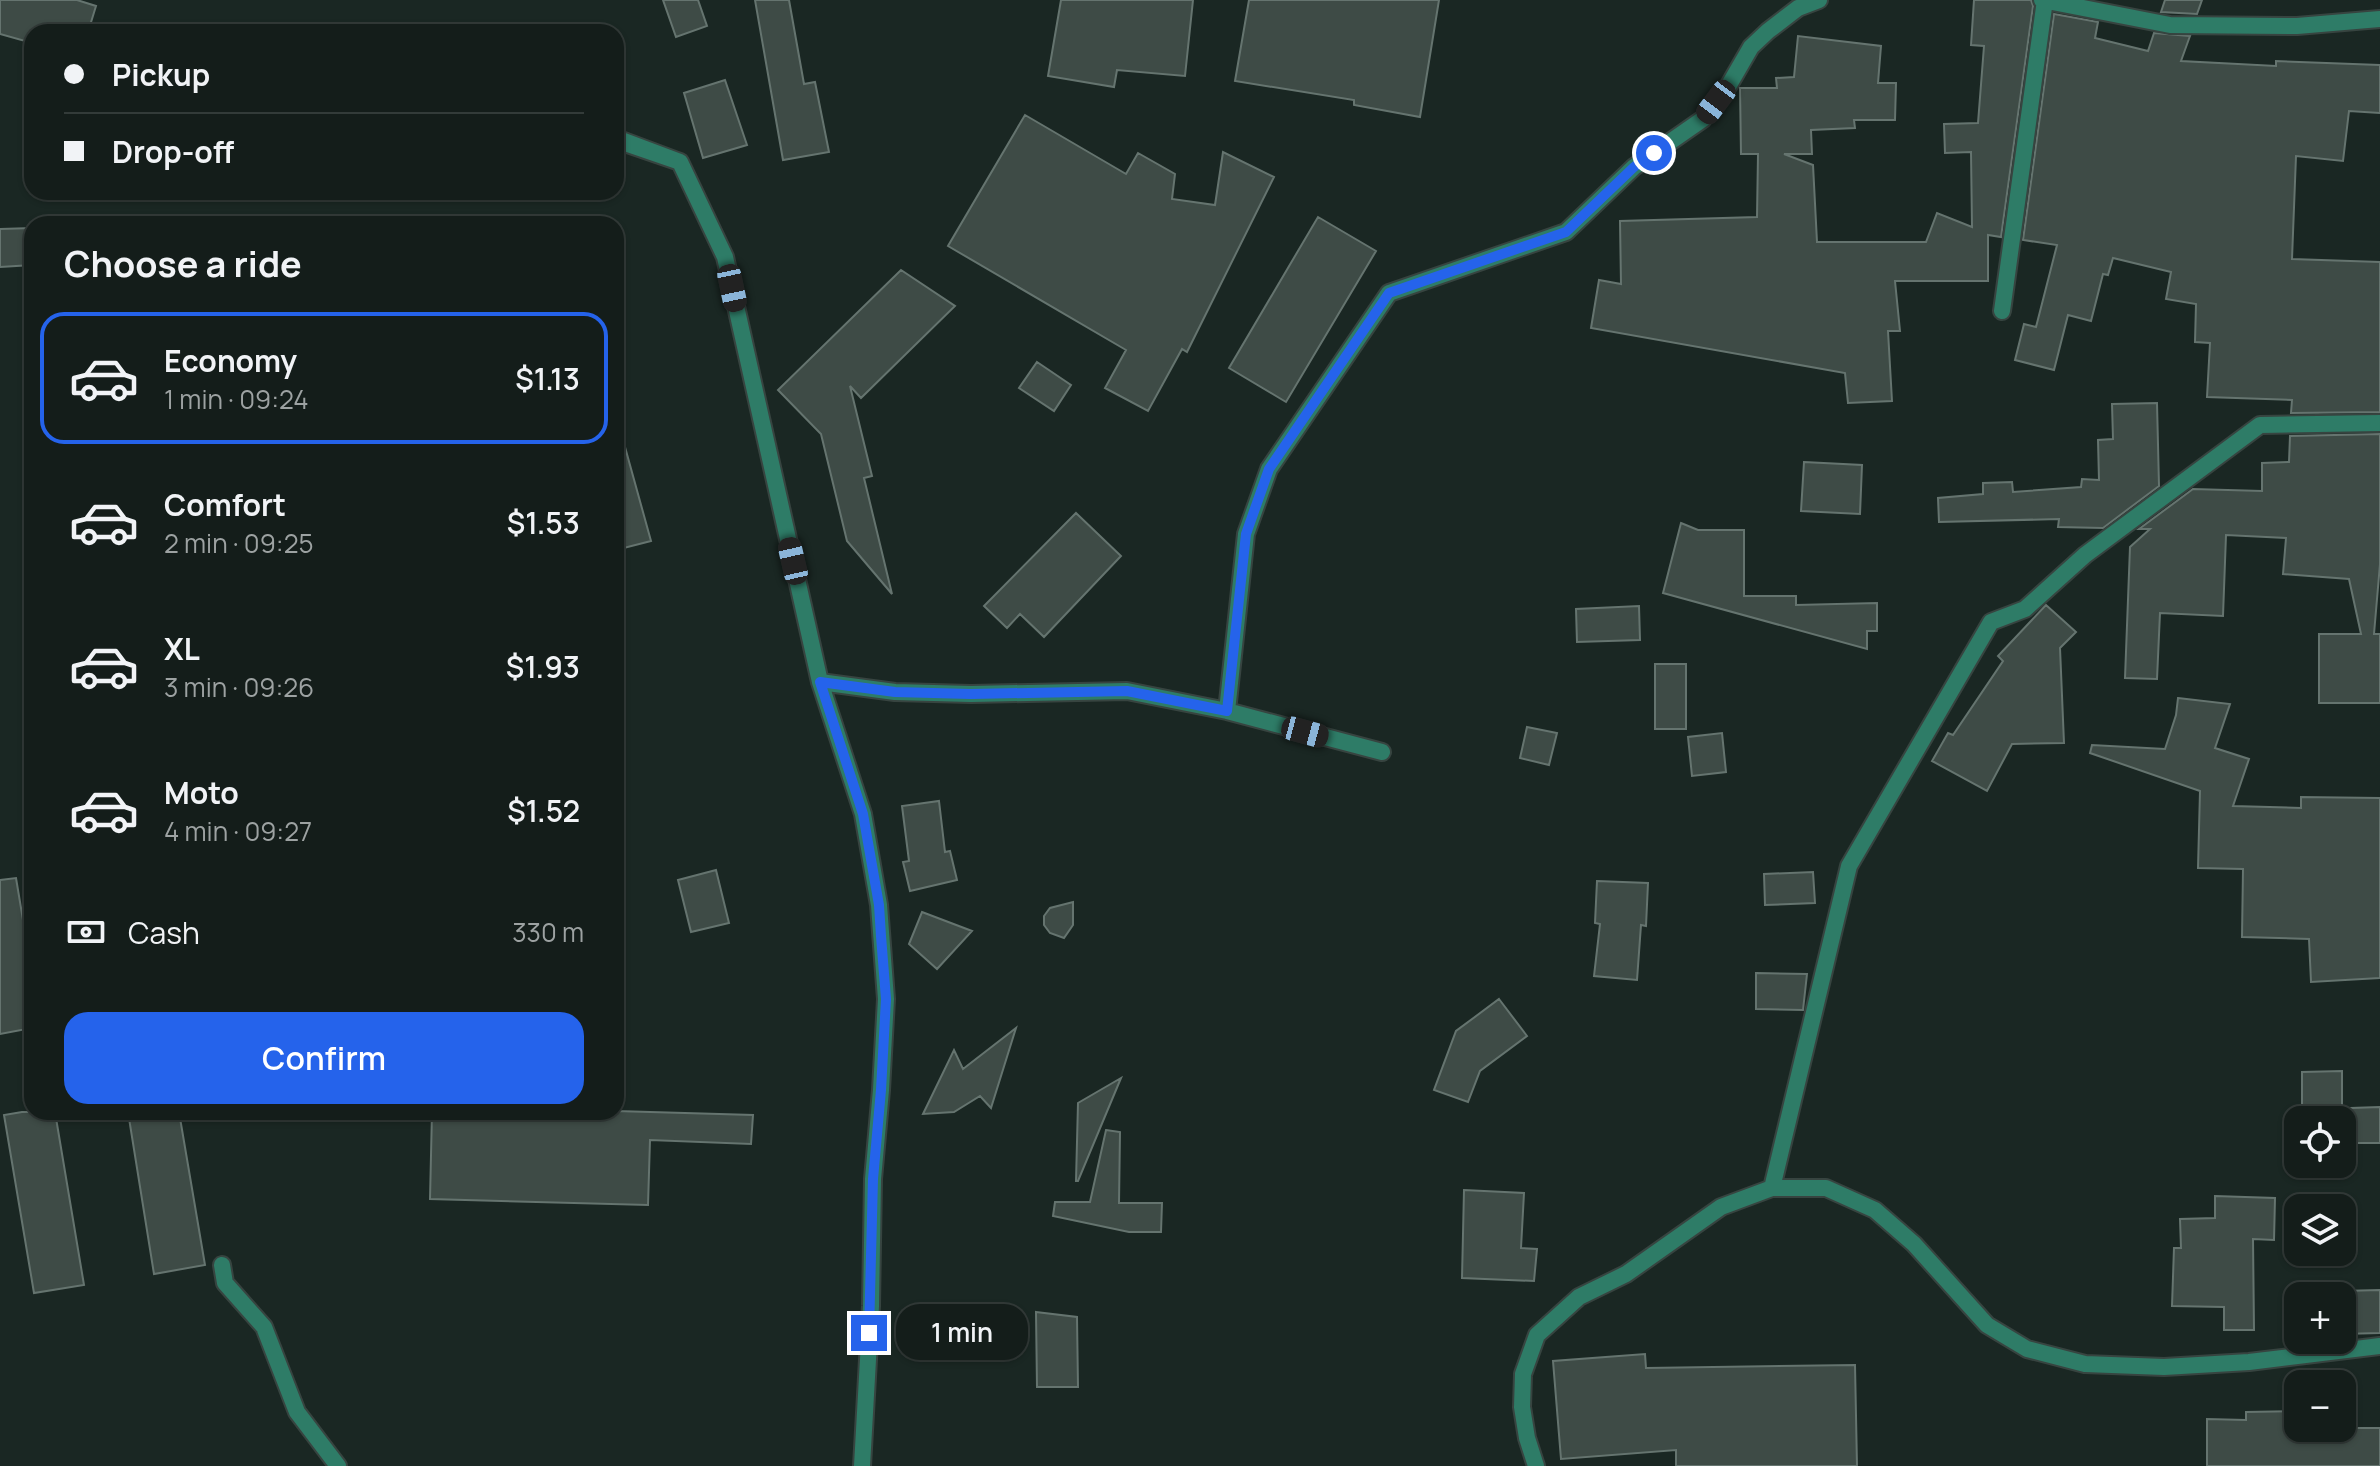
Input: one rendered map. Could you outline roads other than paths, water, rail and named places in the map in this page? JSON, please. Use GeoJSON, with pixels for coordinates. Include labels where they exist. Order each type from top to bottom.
{"type":"FeatureCollection","features":[{"type":"Feature","properties":{"kind":"street"},"geometry":{"type":"LineString","coordinates":[[1227,711],[1246,534],[1269,469],[1389,293],[1566,232],[1634,167],[1703,119],[1729,85],[1751,47],[1768,31],[1798,8],[1819,0]]}},
{"type":"Feature","properties":{"kind":"street"},"geometry":{"type":"LineString","coordinates":[[2002,311],[2043,0],[2170,25],[2297,26],[2380,19]]}},
{"type":"Feature","properties":{"kind":"street"},"geometry":{"type":"LineString","coordinates":[[624,142],[680,162],[725,257],[820,682],[863,814],[879,905],[886,999],[873,1179],[871,1306],[862,1466]]}},
{"type":"Feature","properties":{"kind":"street"},"geometry":{"type":"LineString","coordinates":[[1772,1188],[1849,866],[1991,622],[2025,609],[2085,555],[2260,425],[2380,423]]}},
{"type":"Feature","properties":{"kind":"street"},"geometry":{"type":"LineString","coordinates":[[820,682],[895,692],[1127,691],[1227,711],[1382,752]]}},
{"type":"Feature","properties":{"kind":"street"},"geometry":{"type":"LineString","coordinates":[[1536,1466],[1522,1407],[1523,1374],[1537,1335],[1579,1297],[1626,1274],[1721,1207],[1772,1188],[1826,1188],[1875,1210],[1914,1244],[1987,1325],[2027,1349],[2056,1357],[2085,1364],[2164,1367],[2249,1362],[2380,1346]]}},
{"type":"Feature","properties":{"kind":"street"},"geometry":{"type":"LineString","coordinates":[[222,1265],[225,1283],[264,1327],[297,1412],[338,1466]]}}]}
